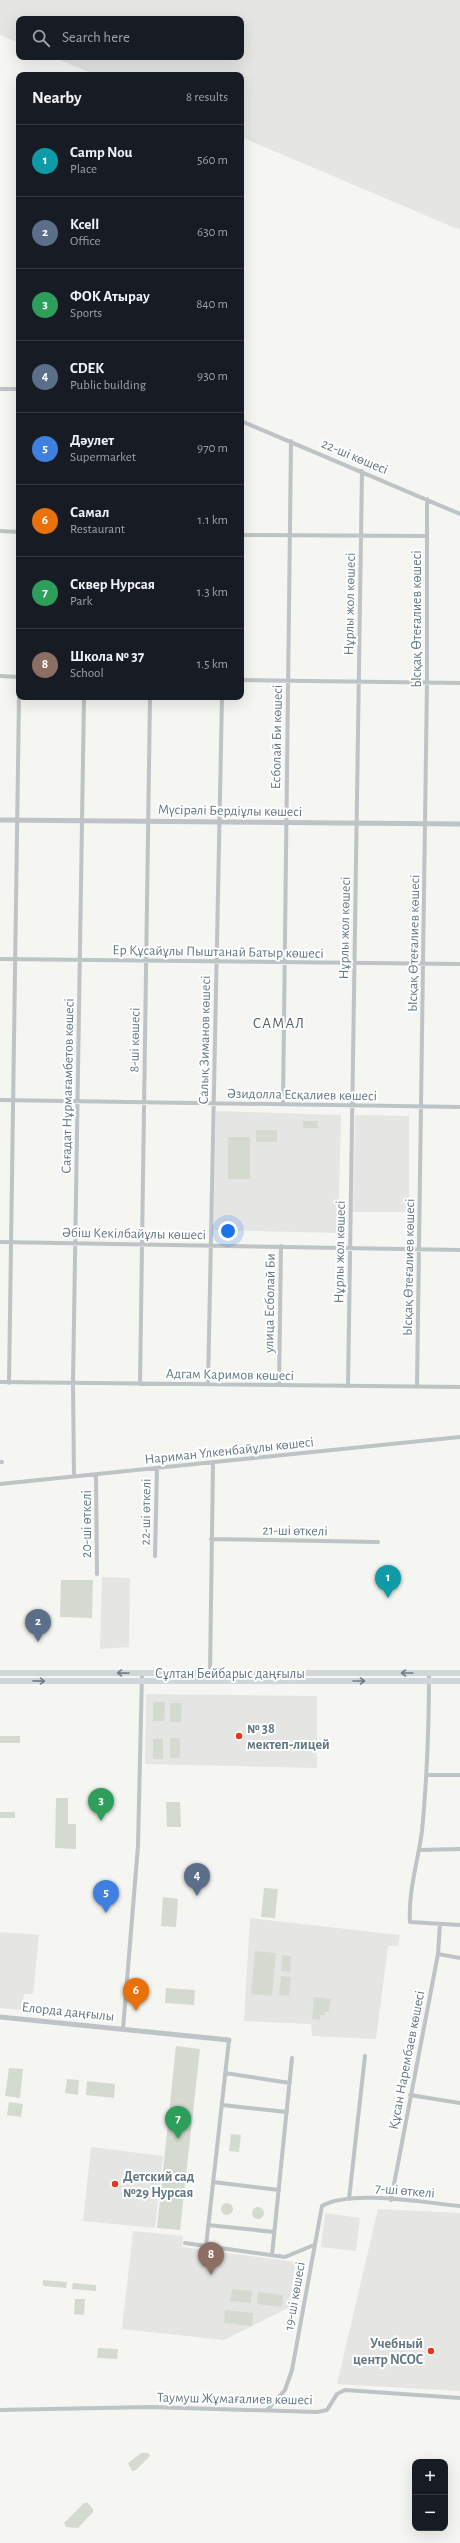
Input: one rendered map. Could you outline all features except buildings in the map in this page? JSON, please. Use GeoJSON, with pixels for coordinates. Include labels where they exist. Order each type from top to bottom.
{"type":"FeatureCollection","features":[{"type":"Feature","properties":{"kind":"main road","name":"Сұлтан Бейбарыс даңғылы"},"geometry":{"type":"LineString","coordinates":[[0,1673],[460,1673]]}},
{"type":"Feature","properties":{"kind":"main road","name":"Сұлтан Бейбарыс даңғылы"},"geometry":{"type":"LineString","coordinates":[[0,1681],[460,1681]]}},
{"type":"Feature","properties":{"kind":"street"},"geometry":{"type":"LineString","coordinates":[[0,389],[16,389]]}},
{"type":"Feature","properties":{"kind":"street","name":"22-ші көшесі"},"geometry":{"type":"LineString","coordinates":[[244,421],[460,514]]}},
{"type":"Feature","properties":{"kind":"street","name":"Есболай Би көшесі"},"geometry":{"type":"LineString","coordinates":[[282,1104],[291,442]]}},
{"type":"Feature","properties":{"kind":"street","name":"Нұрлы жол көшесі"},"geometry":{"type":"LineString","coordinates":[[348,1386],[362,471]]}},
{"type":"Feature","properties":{"kind":"street","name":"Ысқақ Өтеғалиев көшесі"},"geometry":{"type":"LineString","coordinates":[[418,1386],[427,682],[427,499]]}},
{"type":"Feature","properties":{"kind":"street"},"geometry":{"type":"LineString","coordinates":[[0,531],[16,532]]}},
{"type":"Feature","properties":{"kind":"street"},"geometry":{"type":"LineString","coordinates":[[244,535],[427,536]]}},
{"type":"Feature","properties":{"kind":"street"},"geometry":{"type":"LineString","coordinates":[[0,676],[16,677]]}},
{"type":"Feature","properties":{"kind":"street"},"geometry":{"type":"LineString","coordinates":[[244,680],[460,682]]}},
{"type":"Feature","properties":{"kind":"street"},"geometry":{"type":"LineString","coordinates":[[9,1383],[19,700]]}},
{"type":"Feature","properties":{"kind":"street","name":"Сағадат Нұрмағамбетов көшесі"},"geometry":{"type":"LineString","coordinates":[[74,1476],[73,1383],[77,1243],[84,700]]}},
{"type":"Feature","properties":{"kind":"street","name":"8-шi көшесi"},"geometry":{"type":"LineString","coordinates":[[140,1384],[150,700]]}},
{"type":"Feature","properties":{"kind":"street","name":"Салық Зиманов көшесі"},"geometry":{"type":"LineString","coordinates":[[208,1384],[222,700]]}},
{"type":"Feature","properties":{"kind":"street","name":"Мүсірәлі Бердіұлы көшесі"},"geometry":{"type":"LineString","coordinates":[[0,820],[460,824]]}},
{"type":"Feature","properties":{"kind":"street","name":"Ер Құсайұлы Пыштанай Батыр көшесі"},"geometry":{"type":"LineString","coordinates":[[0,960],[460,964]]}},
{"type":"Feature","properties":{"kind":"street","name":"Әзидолла Есқалиев көшесі"},"geometry":{"type":"LineString","coordinates":[[0,1100],[460,1107]]}},
{"type":"Feature","properties":{"kind":"street","name":"Әбіш Кекілбайұлы көшесі"},"geometry":{"type":"LineString","coordinates":[[0,1242],[460,1250]]}},
{"type":"Feature","properties":{"kind":"street","name":"улица Есболай Би"},"geometry":{"type":"LineString","coordinates":[[279,1385],[281,1246]]}},
{"type":"Feature","properties":{"kind":"street","name":"Адгам Каримов көшесі"},"geometry":{"type":"LineString","coordinates":[[0,1382],[460,1387]]}},
{"type":"Feature","properties":{"kind":"street","name":"Нариман Үлкенбайұлы көшесі"},"geometry":{"type":"LineString","coordinates":[[0,1484],[157,1469],[460,1436]]}},
{"type":"Feature","properties":{"kind":"street"},"geometry":{"type":"LineString","coordinates":[[210,1673],[213,1463]]}},
{"type":"Feature","properties":{"kind":"street","name":"22-ші өткелі"},"geometry":{"type":"LineString","coordinates":[[155,1556],[157,1469]]}},
{"type":"Feature","properties":{"kind":"street","name":"20-ші өткелі"},"geometry":{"type":"LineString","coordinates":[[96,1475],[97,1574]]}},
{"type":"Feature","properties":{"kind":"street","name":"21-ші өткелі"},"geometry":{"type":"LineString","coordinates":[[211,1539],[378,1542]]}},
{"type":"Feature","properties":{"kind":"street"},"geometry":{"type":"LineString","coordinates":[[123,2029],[138,1850],[142,1673]]}},
{"type":"Feature","properties":{"kind":"street"},"geometry":{"type":"LineString","coordinates":[[429,1673],[428,1775],[419,1850],[411,1896],[410,1922],[460,1925]]}},
{"type":"Feature","properties":{"kind":"street"},"geometry":{"type":"LineString","coordinates":[[428,1775],[460,1775]]}},
{"type":"Feature","properties":{"kind":"street"},"geometry":{"type":"LineString","coordinates":[[419,1850],[460,1849]]}},
{"type":"Feature","properties":{"kind":"street","name":"Құсан Нарембаев көшесі"},"geometry":{"type":"LineString","coordinates":[[391,2200],[438,1954],[440,1924]]}},
{"type":"Feature","properties":{"kind":"street"},"geometry":{"type":"LineString","coordinates":[[438,1954],[460,1958]]}},
{"type":"Feature","properties":{"kind":"street","name":"Елорда даңғылы"},"geometry":{"type":"LineString","coordinates":[[0,2016],[229,2040]]}},
{"type":"Feature","properties":{"kind":"street"},"geometry":{"type":"LineString","coordinates":[[206,2246],[229,2040]]}},
{"type":"Feature","properties":{"kind":"street"},"geometry":{"type":"LineString","coordinates":[[349,2199],[365,2056]]}},
{"type":"Feature","properties":{"kind":"street"},"geometry":{"type":"LineString","coordinates":[[272,2255],[292,2058]]}},
{"type":"Feature","properties":{"kind":"street"},"geometry":{"type":"LineString","coordinates":[[226,2074],[290,2083]]}},
{"type":"Feature","properties":{"kind":"street"},"geometry":{"type":"LineString","coordinates":[[410,2095],[460,2104]]}},
{"type":"Feature","properties":{"kind":"street"},"geometry":{"type":"LineString","coordinates":[[222,2105],[287,2112]]}},
{"type":"Feature","properties":{"kind":"street"},"geometry":{"type":"LineString","coordinates":[[213,2182],[279,2190]]}},
{"type":"Feature","properties":{"kind":"street","name":"7-ші өткелі"},"geometry":{"type":"LineString","coordinates":[[349,2199],[391,2200],[460,2206]]}},
{"type":"Feature","properties":{"kind":"street","name":"19-ші көшесі"},"geometry":{"type":"LineString","coordinates":[[267,2410],[286,2390],[292,2370],[322,2206],[330,2201],[349,2199]]}},
{"type":"Feature","properties":{"kind":"street"},"geometry":{"type":"LineString","coordinates":[[208,2225],[274,2232]]}},
{"type":"Feature","properties":{"kind":"street"},"geometry":{"type":"LineString","coordinates":[[185,2243],[288,2257],[300,2249],[314,2245]]}},
{"type":"Feature","properties":{"kind":"street","name":"Таумуш Жұмағалиев көшесі"},"geometry":{"type":"LineString","coordinates":[[0,2410],[89,2407],[317,2412],[327,2410],[337,2394],[345,2390],[460,2398]]}},
{"type":"Feature","properties":{"kind":"shaded area"},"geometry":{"type":"Polygon","coordinates":[[[0,0],[460,0],[460,230],[244,138],[244,72],[88,72],[60,60],[244,60],[244,16],[16,16],[16,42],[0,35],[0,0]]]}},
{"type":"Feature","properties":{"kind":"shaded area"},"geometry":{"type":"Polygon","coordinates":[[[216,1111],[341,1115],[338,1233],[213,1230],[216,1111]]]}},
{"type":"Feature","properties":{"kind":"shaded area"},"geometry":{"type":"Polygon","coordinates":[[[355,1115],[409,1116],[409,1212],[353,1212],[355,1115]]]}},
{"type":"Feature","properties":{"kind":"shaded area"},"geometry":{"type":"Polygon","coordinates":[[[303,1121],[318,1121],[318,1128],[303,1128],[303,1121]]]}},
{"type":"Feature","properties":{"kind":"shaded area"},"geometry":{"type":"Polygon","coordinates":[[[256,1130],[277,1130],[277,1142],[256,1142],[256,1130]]]}},
{"type":"Feature","properties":{"kind":"shaded area"},"geometry":{"type":"Polygon","coordinates":[[[228,1137],[250,1137],[250,1179],[228,1179],[228,1137]]]}},
{"type":"Feature","properties":{"kind":"shaded area"},"geometry":{"type":"Polygon","coordinates":[[[102,1577],[130,1578],[129,1647],[100,1649],[102,1577]]]}},
{"type":"Feature","properties":{"kind":"shaded area"},"geometry":{"type":"Polygon","coordinates":[[[61,1580],[93,1580],[92,1618],[60,1617],[61,1580]]]}},
{"type":"Feature","properties":{"kind":"shaded area"},"geometry":{"type":"Polygon","coordinates":[[[146,1694],[317,1696],[317,1768],[145,1764],[146,1694]]]}},
{"type":"Feature","properties":{"kind":"shaded area"},"geometry":{"type":"Polygon","coordinates":[[[153,1702],[165,1702],[164,1721],[153,1721],[153,1702]]]}},
{"type":"Feature","properties":{"kind":"shaded area"},"geometry":{"type":"Polygon","coordinates":[[[170,1703],[182,1703],[181,1722],[170,1722],[170,1703]]]}},
{"type":"Feature","properties":{"kind":"shaded area"},"geometry":{"type":"Polygon","coordinates":[[[0,1736],[20,1736],[20,1743],[0,1743],[0,1736]]]}},
{"type":"Feature","properties":{"kind":"shaded area"},"geometry":{"type":"Polygon","coordinates":[[[170,1738],[180,1738],[180,1758],[170,1758],[170,1738]]]}},
{"type":"Feature","properties":{"kind":"shaded area"},"geometry":{"type":"Polygon","coordinates":[[[153,1739],[163,1739],[163,1759],[153,1759],[153,1739]]]}},
{"type":"Feature","properties":{"kind":"shaded area"},"geometry":{"type":"Polygon","coordinates":[[[56,1798],[68,1798],[68,1824],[76,1824],[76,1849],[55,1848],[56,1798]]]}},
{"type":"Feature","properties":{"kind":"shaded area"},"geometry":{"type":"Polygon","coordinates":[[[166,1802],[180,1802],[181,1827],[167,1827],[166,1802]]]}},
{"type":"Feature","properties":{"kind":"shaded area"},"geometry":{"type":"Polygon","coordinates":[[[0,1812],[15,1812],[15,1818],[0,1818],[0,1812]]]}},
{"type":"Feature","properties":{"kind":"shaded area"},"geometry":{"type":"Polygon","coordinates":[[[264,1888],[278,1889],[275,1918],[261,1917],[264,1888]]]}},
{"type":"Feature","properties":{"kind":"shaded area"},"geometry":{"type":"Polygon","coordinates":[[[163,1897],[178,1899],[176,1927],[161,1926],[163,1897]]]}},
{"type":"Feature","properties":{"kind":"shaded area"},"geometry":{"type":"Polygon","coordinates":[[[250,1918],[400,1935],[398,1946],[388,1946],[376,2039],[312,2036],[311,2024],[244,2021],[250,1918]]]}},
{"type":"Feature","properties":{"kind":"shaded area"},"geometry":{"type":"Polygon","coordinates":[[[0,1932],[39,1935],[33,1994],[24,1994],[21,2010],[0,2008],[0,1932]]]}},
{"type":"Feature","properties":{"kind":"shaded area"},"geometry":{"type":"Polygon","coordinates":[[[255,1951],[276,1953],[272,1996],[251,1994],[255,1951]]]}},
{"type":"Feature","properties":{"kind":"shaded area"},"geometry":{"type":"Polygon","coordinates":[[[282,1955],[291,1956],[290,1972],[281,1971],[282,1955]]]}},
{"type":"Feature","properties":{"kind":"shaded area"},"geometry":{"type":"Polygon","coordinates":[[[281,1976],[291,1977],[289,1996],[279,1995],[281,1976]]]}},
{"type":"Feature","properties":{"kind":"shaded area"},"geometry":{"type":"Polygon","coordinates":[[[166,1988],[195,1990],[194,2005],[165,2003],[166,1988]]]}},
{"type":"Feature","properties":{"kind":"shaded area"},"geometry":{"type":"Polygon","coordinates":[[[314,1997],[331,1999],[329,2012],[325,2012],[325,2015],[320,2015],[320,2020],[312,2019],[314,1997]]]}},
{"type":"Feature","properties":{"kind":"shaded area"},"geometry":{"type":"Polygon","coordinates":[[[176,2046],[200,2049],[180,2230],[157,2228],[176,2046]]]}},
{"type":"Feature","properties":{"kind":"shaded area"},"geometry":{"type":"Polygon","coordinates":[[[9,2068],[23,2069],[20,2098],[5,2096],[9,2068]]]}},
{"type":"Feature","properties":{"kind":"shaded area"},"geometry":{"type":"Polygon","coordinates":[[[67,2079],[79,2080],[78,2095],[65,2093],[67,2079]]]}},
{"type":"Feature","properties":{"kind":"shaded area"},"geometry":{"type":"Polygon","coordinates":[[[87,2081],[115,2084],[114,2098],[86,2095],[87,2081]]]}},
{"type":"Feature","properties":{"kind":"shaded area"},"geometry":{"type":"Polygon","coordinates":[[[9,2102],[23,2104],[21,2117],[7,2115],[9,2102]]]}},
{"type":"Feature","properties":{"kind":"shaded area"},"geometry":{"type":"Polygon","coordinates":[[[231,2134],[241,2135],[239,2152],[229,2151],[231,2134]]]}},
{"type":"Feature","properties":{"kind":"shaded area"},"geometry":{"type":"Polygon","coordinates":[[[91,2147],[163,2156],[155,2228],[83,2221],[91,2147]]]}},
{"type":"Feature","properties":{"kind":"shaded area"},"geometry":{"type":"Polygon","coordinates":[[[227,2203],[231,2205],[233,2209],[231,2213],[227,2215],[223,2213],[221,2209],[223,2205],[227,2203]]]}},
{"type":"Feature","properties":{"kind":"shaded area"},"geometry":{"type":"Polygon","coordinates":[[[258,2207],[262,2209],[264,2213],[262,2217],[258,2219],[254,2217],[252,2213],[254,2209],[258,2207]]]}},
{"type":"Feature","properties":{"kind":"shaded area"},"geometry":{"type":"Polygon","coordinates":[[[378,2209],[460,2213],[460,2391],[337,2384],[378,2209]]]}},
{"type":"Feature","properties":{"kind":"shaded area"},"geometry":{"type":"Polygon","coordinates":[[[325,2213],[360,2218],[356,2251],[321,2247],[325,2213]]]}},
{"type":"Feature","properties":{"kind":"shaded area"},"geometry":{"type":"Polygon","coordinates":[[[133,2231],[183,2236],[182,2247],[295,2262],[290,2307],[224,2340],[122,2329],[133,2231]]]}},
{"type":"Feature","properties":{"kind":"shaded area"},"geometry":{"type":"Polygon","coordinates":[[[43,2280],[67,2282],[66,2288],[43,2286],[43,2280]]]}},
{"type":"Feature","properties":{"kind":"shaded area"},"geometry":{"type":"Polygon","coordinates":[[[73,2283],[96,2285],[96,2291],[72,2289],[73,2283]]]}},
{"type":"Feature","properties":{"kind":"shaded area"},"geometry":{"type":"Polygon","coordinates":[[[232,2289],[252,2291],[251,2303],[230,2301],[232,2289]]]}},
{"type":"Feature","properties":{"kind":"shaded area"},"geometry":{"type":"Polygon","coordinates":[[[258,2292],[283,2295],[282,2307],[257,2304],[258,2292]]]}},
{"type":"Feature","properties":{"kind":"shaded area"},"geometry":{"type":"Polygon","coordinates":[[[75,2299],[85,2299],[84,2315],[74,2314],[75,2299]]]}},
{"type":"Feature","properties":{"kind":"shaded area"},"geometry":{"type":"Polygon","coordinates":[[[225,2310],[253,2313],[252,2326],[224,2323],[225,2310]]]}},
{"type":"Feature","properties":{"kind":"shaded area"},"geometry":{"type":"Polygon","coordinates":[[[98,2348],[118,2349],[117,2359],[97,2358],[98,2348]]]}},
{"type":"Feature","properties":{"kind":"shaded area"},"geometry":{"type":"Polygon","coordinates":[[[141,2453],[148,2453],[150,2456],[136,2470],[132,2471],[128,2463],[141,2453]]]}},
{"type":"Feature","properties":{"kind":"shaded area"},"geometry":{"type":"Polygon","coordinates":[[[84,2503],[88,2503],[93,2509],[93,2512],[78,2528],[66,2527],[64,2523],[84,2503]]]}},
{"type":"Feature","properties":{"kind":"place","name":"Camp Nou"},"geometry":{"type":"Point","coordinates":[388,1598]}},
{"type":"Feature","properties":{"kind":"place","name":"Kcell"},"geometry":{"type":"Point","coordinates":[38,1642]}},
{"type":"Feature","properties":{"kind":"place","name":"№ 38 мектеп-лицей"},"geometry":{"type":"Point","coordinates":[239,1736]}},
{"type":"Feature","properties":{"kind":"place","name":"ФОК Атырау"},"geometry":{"type":"Point","coordinates":[101,1821]}},
{"type":"Feature","properties":{"kind":"place","name":"CDEK"},"geometry":{"type":"Point","coordinates":[197,1896]}},
{"type":"Feature","properties":{"kind":"place","name":"Дәулет"},"geometry":{"type":"Point","coordinates":[106,1913]}},
{"type":"Feature","properties":{"kind":"place","name":"Самал"},"geometry":{"type":"Point","coordinates":[136,2011]}},
{"type":"Feature","properties":{"kind":"place","name":"Сквер Нурсая"},"geometry":{"type":"Point","coordinates":[178,2139]}},
{"type":"Feature","properties":{"kind":"place","name":"Детский сад №29 Нурсая"},"geometry":{"type":"Point","coordinates":[115,2184]}},
{"type":"Feature","properties":{"kind":"place","name":"Школа № 37"},"geometry":{"type":"Point","coordinates":[211,2275]}},
{"type":"Feature","properties":{"kind":"place","name":"Учебный центр NCOC"},"geometry":{"type":"Point","coordinates":[431,2351]}},
{"type":"Feature","properties":{"kind":"district","name":"САМАЛ"},"geometry":{"type":"Point","coordinates":[279,1023]}}]}
